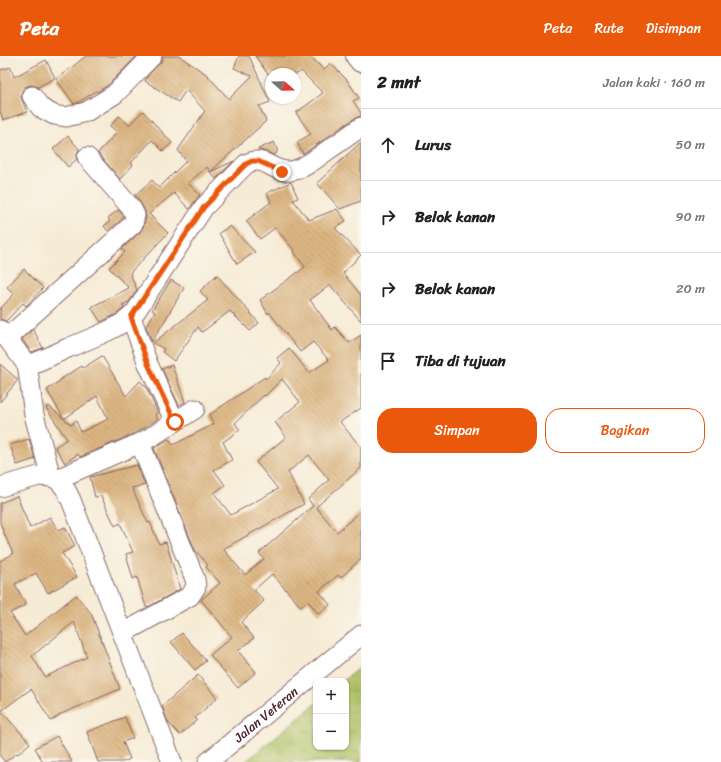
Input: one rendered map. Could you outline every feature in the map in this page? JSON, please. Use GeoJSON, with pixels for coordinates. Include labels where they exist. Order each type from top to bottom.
{"type":"FeatureCollection","features":[{"type":"Feature","properties":{"kind":"main road"},"geometry":{"type":"LineString","coordinates":[[357,56],[361,61]]}},
{"type":"Feature","properties":{"kind":"street"},"geometry":{"type":"LineString","coordinates":[[32,96],[41,108],[54,114],[66,117],[86,112],[115,94],[152,56]]}},
{"type":"Feature","properties":{"kind":"street"},"geometry":{"type":"LineString","coordinates":[[87,157],[132,209],[135,215],[133,224],[4,334],[27,363],[31,364],[101,334],[131,317],[204,207],[246,164],[252,161],[258,161],[282,172],[292,171],[307,165],[361,127]]}},
{"type":"Feature","properties":{"kind":"street"},"geometry":{"type":"LineString","coordinates":[[131,317],[148,364],[175,422]]}},
{"type":"Feature","properties":{"kind":"street"},"geometry":{"type":"LineString","coordinates":[[27,363],[34,415],[54,478],[65,488],[71,500],[172,762]]}},
{"type":"Feature","properties":{"kind":"street"},"geometry":{"type":"LineString","coordinates":[[0,487],[39,476],[54,478],[140,443],[195,409]]}},
{"type":"Feature","properties":{"kind":"street"},"geometry":{"type":"LineString","coordinates":[[123,633],[190,596],[196,587],[195,579],[140,443]]}},
{"type":"Feature","properties":{"kind":"street","name":"Jalan Veteran"},"geometry":{"type":"LineString","coordinates":[[208,762],[361,635]]}},
{"type":"Feature","properties":{"kind":"green space"},"geometry":{"type":"Polygon","coordinates":[[[361,666],[361,762],[245,762],[313,705],[313,750],[349,750],[349,678],[347,678],[361,666]]]}},
{"type":"Feature","properties":{"kind":"building"},"geometry":{"type":"Polygon","coordinates":[[[86,56],[137,56],[108,85],[74,104],[56,79],[86,56]]]}},
{"type":"Feature","properties":{"kind":"building"},"geometry":{"type":"Polygon","coordinates":[[[163,56],[179,56],[206,74],[229,99],[252,76],[234,68],[239,56],[249,56],[265,91],[265,104],[259,106],[266,121],[210,172],[207,167],[188,183],[200,195],[189,209],[174,193],[149,214],[168,233],[130,273],[137,290],[129,302],[122,305],[124,308],[117,314],[101,322],[91,307],[129,288],[109,268],[125,252],[122,249],[140,232],[144,226],[146,217],[145,211],[135,195],[152,180],[159,188],[186,161],[178,150],[205,111],[186,90],[178,102],[145,81],[149,74],[163,59],[163,56]]]}},
{"type":"Feature","properties":{"kind":"building"},"geometry":{"type":"Polygon","coordinates":[[[255,56],[310,56],[324,70],[330,63],[347,80],[359,98],[353,101],[361,113],[361,116],[355,118],[303,154],[297,142],[311,134],[296,113],[323,93],[301,71],[301,68],[265,68],[265,70],[255,56]]]}},
{"type":"Feature","properties":{"kind":"building"},"geometry":{"type":"Polygon","coordinates":[[[46,60],[55,78],[38,87],[31,85],[25,87],[22,91],[21,97],[27,112],[3,120],[0,111],[0,70],[11,67],[14,77],[46,60]]]}},
{"type":"Feature","properties":{"kind":"building"},"geometry":{"type":"Polygon","coordinates":[[[143,111],[172,143],[163,151],[152,140],[131,163],[133,165],[120,179],[98,153],[117,132],[110,126],[119,116],[129,125],[143,111]]]}},
{"type":"Feature","properties":{"kind":"building"},"geometry":{"type":"Polygon","coordinates":[[[68,136],[79,149],[76,160],[68,167],[53,149],[68,136]]]}},
{"type":"Feature","properties":{"kind":"building"},"geometry":{"type":"Polygon","coordinates":[[[274,142],[277,153],[274,155],[258,149],[274,142]]]}},
{"type":"Feature","properties":{"kind":"building"},"geometry":{"type":"Polygon","coordinates":[[[361,142],[361,201],[340,209],[317,183],[361,142]]]}},
{"type":"Feature","properties":{"kind":"building"},"geometry":{"type":"Polygon","coordinates":[[[234,161],[216,179],[210,172],[234,161]]]}},
{"type":"Feature","properties":{"kind":"building"},"geometry":{"type":"Polygon","coordinates":[[[291,182],[298,198],[293,200],[309,220],[337,209],[346,221],[335,228],[361,255],[343,273],[361,295],[361,321],[330,285],[310,300],[332,330],[335,327],[349,343],[361,335],[361,408],[340,422],[361,447],[361,468],[316,507],[337,532],[361,511],[361,559],[340,578],[338,575],[319,591],[330,605],[319,614],[308,601],[301,607],[272,574],[254,590],[264,601],[241,622],[254,638],[238,651],[256,672],[238,688],[210,655],[232,637],[201,600],[220,583],[206,567],[208,565],[195,550],[154,448],[169,439],[173,445],[214,424],[209,415],[265,377],[266,379],[281,363],[277,358],[289,348],[309,373],[329,360],[313,342],[300,352],[269,312],[268,314],[260,300],[305,267],[294,252],[295,251],[275,228],[260,239],[246,221],[271,202],[267,193],[291,182]],[[282,379],[235,423],[240,430],[223,442],[232,460],[214,470],[225,485],[214,493],[231,515],[278,489],[256,462],[286,437],[275,422],[300,402],[282,379]],[[309,455],[288,472],[304,504],[223,549],[245,575],[264,559],[259,553],[313,506],[308,499],[329,480],[309,455]]]}},
{"type":"Feature","properties":{"kind":"building"},"geometry":{"type":"Polygon","coordinates":[[[118,210],[123,215],[123,218],[108,231],[104,226],[110,221],[108,218],[118,210]]]}},
{"type":"Feature","properties":{"kind":"building"},"geometry":{"type":"Polygon","coordinates":[[[230,226],[255,252],[237,264],[219,233],[230,226]]]}},
{"type":"Feature","properties":{"kind":"building"},"geometry":{"type":"Polygon","coordinates":[[[24,269],[43,288],[26,306],[23,303],[6,321],[0,319],[0,309],[14,294],[7,287],[24,269]]]}},
{"type":"Feature","properties":{"kind":"building"},"geometry":{"type":"Polygon","coordinates":[[[217,275],[259,323],[250,331],[230,311],[202,332],[198,327],[174,361],[162,352],[164,349],[153,343],[208,300],[200,291],[217,275]]]}},
{"type":"Feature","properties":{"kind":"building"},"geometry":{"type":"Polygon","coordinates":[[[171,280],[184,288],[152,342],[146,326],[155,312],[152,310],[171,280]]]}},
{"type":"Feature","properties":{"kind":"building"},"geometry":{"type":"Polygon","coordinates":[[[33,329],[43,348],[31,352],[22,339],[33,329]]]}},
{"type":"Feature","properties":{"kind":"building"},"geometry":{"type":"Polygon","coordinates":[[[102,356],[126,396],[140,381],[146,387],[158,413],[155,414],[158,419],[135,433],[80,457],[78,454],[65,463],[55,447],[67,439],[46,408],[49,406],[64,419],[47,390],[82,366],[83,368],[102,356]],[[97,396],[64,419],[71,425],[76,421],[81,432],[108,419],[97,396]]]}},
{"type":"Feature","properties":{"kind":"building"},"geometry":{"type":"Polygon","coordinates":[[[0,364],[18,380],[0,402],[0,364]]]}},
{"type":"Feature","properties":{"kind":"building"},"geometry":{"type":"Polygon","coordinates":[[[172,365],[185,402],[179,405],[162,369],[172,365]]]}},
{"type":"Feature","properties":{"kind":"building"},"geometry":{"type":"Polygon","coordinates":[[[29,439],[35,459],[17,465],[10,445],[29,439]]]}},
{"type":"Feature","properties":{"kind":"building"},"geometry":{"type":"Polygon","coordinates":[[[137,465],[145,485],[132,488],[148,523],[150,522],[159,544],[166,542],[180,589],[146,607],[137,577],[133,579],[126,554],[133,552],[120,523],[115,526],[101,496],[95,497],[90,477],[137,465]]]}},
{"type":"Feature","properties":{"kind":"building"},"geometry":{"type":"Polygon","coordinates":[[[17,496],[30,528],[50,517],[58,530],[65,527],[75,546],[62,553],[77,577],[48,593],[36,573],[15,584],[26,605],[10,613],[25,636],[76,595],[91,613],[120,689],[61,714],[51,721],[31,689],[1,711],[30,743],[18,754],[17,753],[5,762],[0,756],[0,561],[13,554],[0,523],[0,503],[17,496]],[[74,622],[32,656],[45,677],[87,657],[74,622]]]}},
{"type":"Feature","properties":{"kind":"building"},"geometry":{"type":"Polygon","coordinates":[[[182,633],[206,661],[195,670],[171,642],[182,633]]]}},
{"type":"Feature","properties":{"kind":"building"},"geometry":{"type":"Polygon","coordinates":[[[198,675],[217,698],[195,718],[197,720],[180,735],[168,722],[162,706],[198,675]]]}},
{"type":"Feature","properties":{"kind":"building"},"geometry":{"type":"Polygon","coordinates":[[[125,717],[133,738],[123,742],[130,759],[123,762],[98,762],[87,732],[125,717]]]}},
{"type":"Feature","properties":{"kind":"building"},"geometry":{"type":"Polygon","coordinates":[[[57,736],[72,762],[43,762],[35,748],[57,736]]]}},
{"type":"Feature","properties":{"kind":"route"},"geometry":{"type":"LineString","coordinates":[[175,422],[148,364],[131,317],[204,207],[246,164],[252,161],[258,161],[282,172]]}}]}
